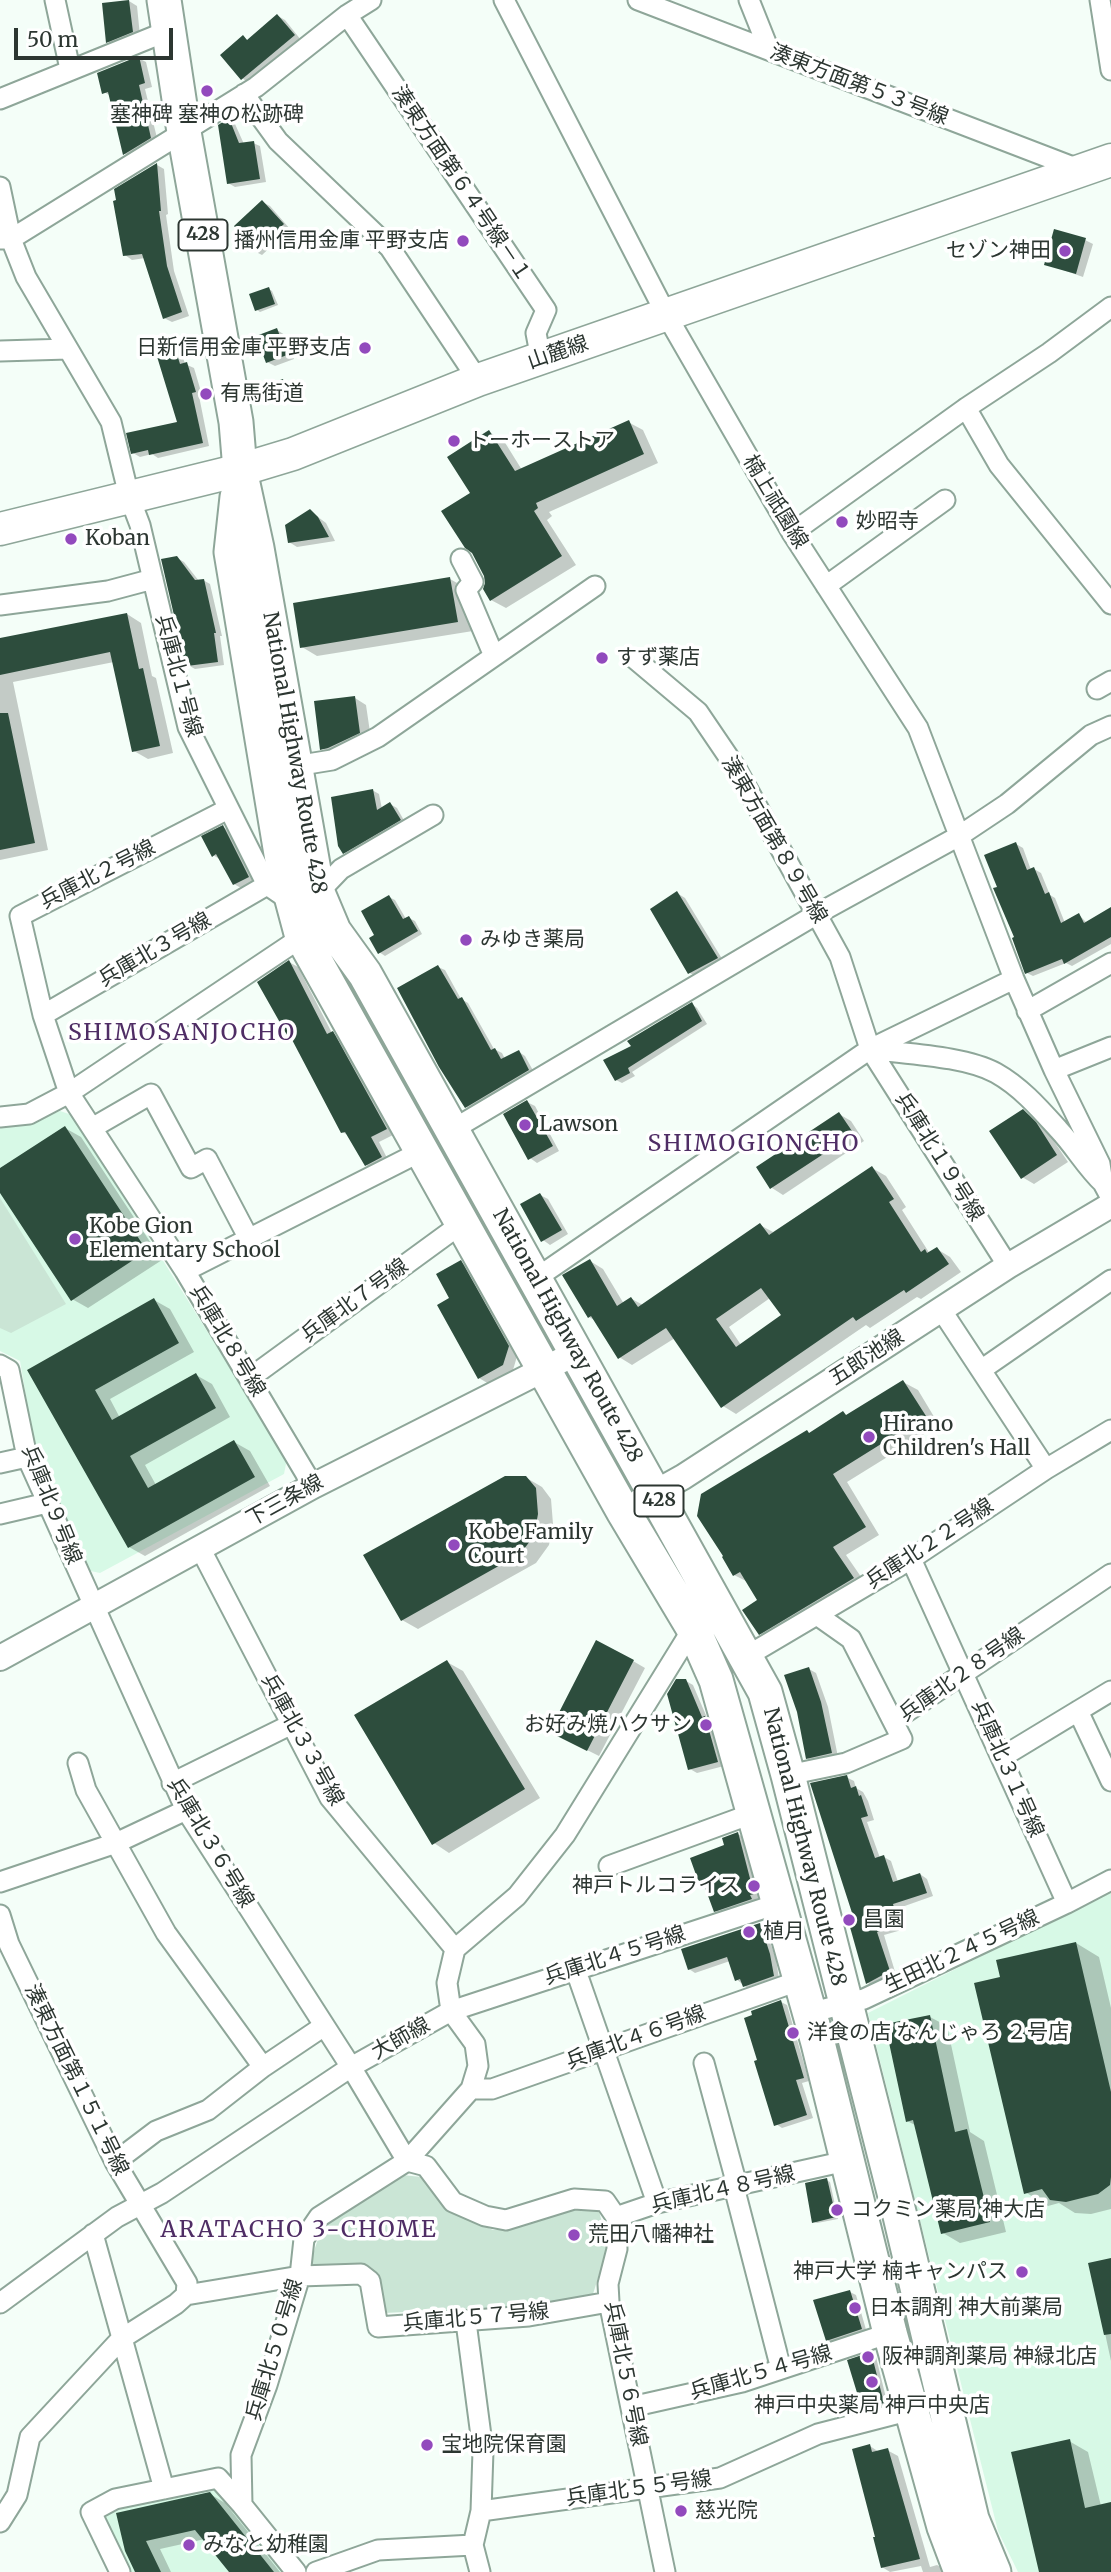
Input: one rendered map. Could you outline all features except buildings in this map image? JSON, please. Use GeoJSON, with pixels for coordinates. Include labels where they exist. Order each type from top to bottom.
{"type":"FeatureCollection","features":[{"type":"Feature","properties":{"kind":"highway","name":"National Highway Route 428"},"geometry":{"type":"LineString","coordinates":[[167,15],[184,132],[236,422],[240,470],[257,548],[295,766],[292,893],[334,931],[365,974],[765,1692],[900,2216],[972,2519],[994,2572]]}},
{"type":"Feature","properties":{"kind":"highway","name":"National Highway Route 428"},"geometry":{"type":"LineString","coordinates":[[240,470],[231,552],[283,866],[302,937],[420,1153],[692,1628],[716,1680],[801,1980],[911,2410],[944,2528],[961,2572]]}},
{"type":"Feature","properties":{"kind":"main road","name":"山麓線"},"geometry":{"type":"LineString","coordinates":[[0,529],[240,470],[293,454],[478,380],[1111,160]]}},
{"type":"Feature","properties":{"kind":"street"},"geometry":{"type":"LineString","coordinates":[[55,0],[69,69]]}},
{"type":"Feature","properties":{"kind":"street"},"geometry":{"type":"LineString","coordinates":[[6,239],[244,94],[347,15],[371,0]]}},
{"type":"Feature","properties":{"kind":"street","name":"楠上祇園線"},"geometry":{"type":"LineString","coordinates":[[504,0],[667,316],[792,533],[918,728],[1014,979],[1100,1164],[1108,1196]]}},
{"type":"Feature","properties":{"kind":"street","name":"湊東方面第５３号線"},"geometry":{"type":"LineString","coordinates":[[638,0],[1081,170]]}},
{"type":"Feature","properties":{"kind":"street"},"geometry":{"type":"LineString","coordinates":[[749,0],[769,50]]}},
{"type":"Feature","properties":{"kind":"street"},"geometry":{"type":"LineString","coordinates":[[1100,0],[1111,71]]}},
{"type":"Feature","properties":{"kind":"street"},"geometry":{"type":"LineString","coordinates":[[0,99],[69,69],[167,15]]}},
{"type":"Feature","properties":{"kind":"street","name":"湊東方面第６４号線－１"},"geometry":{"type":"LineString","coordinates":[[347,15],[546,310],[536,333],[541,359]]}},
{"type":"Feature","properties":{"kind":"street"},"geometry":{"type":"LineString","coordinates":[[244,94],[278,141],[390,248],[478,380]]}},
{"type":"Feature","properties":{"kind":"street","name":"兵庫北１号線"},"geometry":{"type":"LineString","coordinates":[[0,187],[6,239],[111,422],[129,496],[140,525],[188,727],[228,809],[292,893]]}},
{"type":"Feature","properties":{"kind":"street"},"geometry":{"type":"LineString","coordinates":[[792,533],[1111,307]]}},
{"type":"Feature","properties":{"kind":"street"},"geometry":{"type":"LineString","coordinates":[[0,351],[68,349]]}},
{"type":"Feature","properties":{"kind":"street"},"geometry":{"type":"LineString","coordinates":[[966,408],[999,465],[1111,604]]}},
{"type":"Feature","properties":{"kind":"street"},"geometry":{"type":"LineString","coordinates":[[826,586],[945,500]]}},
{"type":"Feature","properties":{"kind":"street"},"geometry":{"type":"LineString","coordinates":[[461,559],[473,582],[466,590],[494,656]]}},
{"type":"Feature","properties":{"kind":"street"},"geometry":{"type":"LineString","coordinates":[[0,605],[108,591],[153,579]]}},
{"type":"Feature","properties":{"kind":"street"},"geometry":{"type":"LineString","coordinates":[[295,766],[332,760],[378,737],[595,586]]}},
{"type":"Feature","properties":{"kind":"street","name":"湊東方面第８９号線"},"geometry":{"type":"LineString","coordinates":[[635,659],[698,712],[736,768],[840,957],[870,1049]]}},
{"type":"Feature","properties":{"kind":"street"},"geometry":{"type":"LineString","coordinates":[[452,1130],[817,914],[959,836],[1007,804],[1091,735],[1111,726]]}},
{"type":"Feature","properties":{"kind":"street","name":"兵庫北２号線"},"geometry":{"type":"LineString","coordinates":[[69,1093],[43,1014],[20,916],[228,809]]}},
{"type":"Feature","properties":{"kind":"street","name":"兵庫北３号線"},"geometry":{"type":"LineString","coordinates":[[43,1014],[341,869],[433,815]]}},
{"type":"Feature","properties":{"kind":"street"},"geometry":{"type":"LineString","coordinates":[[0,1117],[29,1114],[69,1093],[302,937]]}},
{"type":"Feature","properties":{"kind":"street"},"geometry":{"type":"LineString","coordinates":[[1027,1011],[1111,964]]}},
{"type":"Feature","properties":{"kind":"street"},"geometry":{"type":"LineString","coordinates":[[535,1279],[870,1049],[1014,979]]}},
{"type":"Feature","properties":{"kind":"street"},"geometry":{"type":"LineString","coordinates":[[1054,1070],[1111,1047]]}},
{"type":"Feature","properties":{"kind":"street"},"geometry":{"type":"LineString","coordinates":[[870,1049],[966,1062],[995,1073],[1020,1090],[1067,1138],[1108,1196]]}},
{"type":"Feature","properties":{"kind":"street","name":"兵庫北１９号線"},"geometry":{"type":"LineString","coordinates":[[870,1049],[1008,1266]]}},
{"type":"Feature","properties":{"kind":"street","name":"兵庫北８号線"},"geometry":{"type":"LineString","coordinates":[[69,1093],[185,1271],[313,1486]]}},
{"type":"Feature","properties":{"kind":"street"},"geometry":{"type":"LineString","coordinates":[[92,1128],[151,1094],[191,1168],[207,1159],[249,1239]]}},
{"type":"Feature","properties":{"kind":"street"},"geometry":{"type":"LineString","coordinates":[[185,1271],[420,1153]]}},
{"type":"Feature","properties":{"kind":"street","name":"五郎池線"},"geometry":{"type":"LineString","coordinates":[[623,1511],[683,1477],[942,1311],[1108,1196]]}},
{"type":"Feature","properties":{"kind":"street","name":"兵庫北７号線"},"geometry":{"type":"LineString","coordinates":[[250,1378],[461,1224]]}},
{"type":"Feature","properties":{"kind":"street"},"geometry":{"type":"LineString","coordinates":[[981,1370],[1111,1280]]}},
{"type":"Feature","properties":{"kind":"street"},"geometry":{"type":"LineString","coordinates":[[942,1311],[1046,1469]]}},
{"type":"Feature","properties":{"kind":"street","name":"下三条線"},"geometry":{"type":"LineString","coordinates":[[0,1658],[313,1486],[576,1353]]}},
{"type":"Feature","properties":{"kind":"street","name":"兵庫北９号線"},"geometry":{"type":"LineString","coordinates":[[0,1365],[9,1370],[27,1457],[93,1606]]}},
{"type":"Feature","properties":{"kind":"street","name":"兵庫北２２号線"},"geometry":{"type":"LineString","coordinates":[[747,1656],[911,1559],[1046,1469],[1111,1430]]}},
{"type":"Feature","properties":{"kind":"street"},"geometry":{"type":"LineString","coordinates":[[0,1463],[27,1457]]}},
{"type":"Feature","properties":{"kind":"street"},"geometry":{"type":"LineString","coordinates":[[0,1514],[47,1503]]}},
{"type":"Feature","properties":{"kind":"street","name":"兵庫北３３号線"},"geometry":{"type":"LineString","coordinates":[[200,1548],[330,1798],[455,1949]]}},
{"type":"Feature","properties":{"kind":"street","name":"兵庫北３１号線"},"geometry":{"type":"LineString","coordinates":[[911,1559],[1067,1903]]}},
{"type":"Feature","properties":{"kind":"street","name":"兵庫北２８号線"},"geometry":{"type":"LineString","coordinates":[[788,1775],[846,1763],[902,1739],[893,1721],[1111,1574]]}},
{"type":"Feature","properties":{"kind":"street","name":"兵庫北３６号線"},"geometry":{"type":"LineString","coordinates":[[93,1606],[186,1810],[351,2067]]}},
{"type":"Feature","properties":{"kind":"street"},"geometry":{"type":"LineString","coordinates":[[817,1615],[851,1639],[893,1721]]}},
{"type":"Feature","properties":{"kind":"street"},"geometry":{"type":"LineString","coordinates":[[455,1949],[517,1896],[565,1835],[692,1628]]}},
{"type":"Feature","properties":{"kind":"street"},"geometry":{"type":"LineString","coordinates":[[1002,1757],[1111,1690]]}},
{"type":"Feature","properties":{"kind":"street"},"geometry":{"type":"LineString","coordinates":[[1078,1711],[1111,1781]]}},
{"type":"Feature","properties":{"kind":"street"},"geometry":{"type":"LineString","coordinates":[[172,1783],[292,1724]]}},
{"type":"Feature","properties":{"kind":"street"},"geometry":{"type":"LineString","coordinates":[[78,1763],[86,1790],[166,1933],[263,2067]]}},
{"type":"Feature","properties":{"kind":"street"},"geometry":{"type":"LineString","coordinates":[[0,1882],[116,1843],[186,1810]]}},
{"type":"Feature","properties":{"kind":"street"},"geometry":{"type":"LineString","coordinates":[[609,1866],[754,1813]]}},
{"type":"Feature","properties":{"kind":"street","name":"生田北２４５号線"},"geometry":{"type":"LineString","coordinates":[[809,2013],[864,1999],[1111,1880]]}},
{"type":"Feature","properties":{"kind":"street","name":"兵庫北４５号線"},"geometry":{"type":"LineString","coordinates":[[451,2011],[575,1968],[780,1903]]}},
{"type":"Feature","properties":{"kind":"street","name":"湊東方面第１５１号線"},"geometry":{"type":"LineString","coordinates":[[0,1914],[5,1946],[115,2162],[187,2283],[186,2295]]}},
{"type":"Feature","properties":{"kind":"street","name":"大師線"},"geometry":{"type":"LineString","coordinates":[[0,2303],[117,2217],[162,2193],[351,2067],[451,2011],[447,1983],[455,1949]]}},
{"type":"Feature","properties":{"kind":"street"},"geometry":{"type":"LineString","coordinates":[[575,1968],[657,2203]]}},
{"type":"Feature","properties":{"kind":"street","name":"兵庫北４６号線"},"geometry":{"type":"LineString","coordinates":[[471,2089],[492,2089],[801,1980]]}},
{"type":"Feature","properties":{"kind":"street"},"geometry":{"type":"LineString","coordinates":[[451,2011],[475,2044],[478,2066],[471,2089]]}},
{"type":"Feature","properties":{"kind":"street"},"geometry":{"type":"LineString","coordinates":[[115,2162],[156,2131],[208,2110],[263,2067],[324,2026]]}},
{"type":"Feature","properties":{"kind":"street"},"geometry":{"type":"LineString","coordinates":[[704,2063],[734,2174],[733,2187],[782,2369]]}},
{"type":"Feature","properties":{"kind":"street"},"geometry":{"type":"LineString","coordinates":[[351,2067],[407,2161],[426,2166],[453,2202],[485,2216],[506,2220],[574,2200],[605,2201],[616,2217]]}},
{"type":"Feature","properties":{"kind":"street","name":"兵庫北５０号線"},"geometry":{"type":"LineString","coordinates":[[242,2505],[241,2455],[267,2385],[300,2276],[304,2239],[319,2217],[407,2161],[471,2089]]}},
{"type":"Feature","properties":{"kind":"street","name":"兵庫北４８号線"},"geometry":{"type":"LineString","coordinates":[[616,2217],[657,2203],[846,2161]]}},
{"type":"Feature","properties":{"kind":"street","name":"兵庫北５６号線"},"geometry":{"type":"LineString","coordinates":[[616,2217],[617,2249],[608,2284],[609,2302],[665,2572]]}},
{"type":"Feature","properties":{"kind":"street"},"geometry":{"type":"LineString","coordinates":[[93,2234],[164,2489]]}},
{"type":"Feature","properties":{"kind":"street","name":"兵庫北５７号線"},"geometry":{"type":"LineString","coordinates":[[300,2276],[360,2274],[370,2281],[378,2327],[528,2316],[609,2302]]}},
{"type":"Feature","properties":{"kind":"street"},"geometry":{"type":"LineString","coordinates":[[0,2522],[17,2495],[30,2437],[121,2339],[186,2295],[300,2276]]}},
{"type":"Feature","properties":{"kind":"street"},"geometry":{"type":"LineString","coordinates":[[466,2322],[484,2451],[481,2511],[473,2545],[480,2572]]}},
{"type":"Feature","properties":{"kind":"street","name":"兵庫北５４号線"},"geometry":{"type":"LineString","coordinates":[[631,2407],[742,2382],[890,2333]]}},
{"type":"Feature","properties":{"kind":"street","name":"兵庫北５５号線"},"geometry":{"type":"LineString","coordinates":[[481,2511],[720,2478],[818,2434],[911,2410]]}},
{"type":"Feature","properties":{"kind":"street"},"geometry":{"type":"LineString","coordinates":[[120,2572],[91,2512],[115,2499],[218,2478],[296,2572]]}},
{"type":"Feature","properties":{"kind":"street"},"geometry":{"type":"LineString","coordinates":[[316,2572],[378,2550],[473,2545]]}},
{"type":"Feature","properties":{"kind":"shaded area","name":"Kobe Gion Elementary School"},"geometry":{"type":"Polygon","coordinates":[[[60,1111],[72,1115],[287,1459],[284,1474],[100,1573],[86,1570],[36,1457],[20,1361],[0,1351],[0,1127],[33,1122],[60,1111]]]}},
{"type":"Feature","properties":{"kind":"shaded area"},"geometry":{"type":"Polygon","coordinates":[[[0,1198],[66,1304],[11,1333],[0,1328],[0,1198]]]}},
{"type":"Feature","properties":{"kind":"shaded area","name":"神戸大学 楠キャンパス"},"geometry":{"type":"Polygon","coordinates":[[[1111,1891],[1111,2572],[1018,2572],[998,2531],[868,2013],[1111,1891]]]}},
{"type":"Feature","properties":{"kind":"shaded area"},"geometry":{"type":"Polygon","coordinates":[[[402,2175],[422,2177],[446,2208],[493,2230],[508,2229],[572,2210],[599,2211],[608,2246],[593,2294],[526,2306],[384,2313],[377,2279],[312,2271],[311,2260],[322,2227],[402,2175]]]}},
{"type":"Feature","properties":{"kind":"shaded area","name":"みなと幼稚園"},"geometry":{"type":"Polygon","coordinates":[[[216,2487],[283,2572],[129,2572],[103,2518],[113,2508],[216,2487]]]}},
{"type":"Feature","properties":{"kind":"place","name":"塞神碑 塞神の松跡碑"},"geometry":{"type":"Point","coordinates":[207,91]}},
{"type":"Feature","properties":{"kind":"place","name":"播州信用金庫 平野支店"},"geometry":{"type":"Point","coordinates":[463,241]}},
{"type":"Feature","properties":{"kind":"place","name":"セゾン神田"},"geometry":{"type":"Point","coordinates":[1065,251]}},
{"type":"Feature","properties":{"kind":"place","name":"日新信用金庫 平野支店"},"geometry":{"type":"Point","coordinates":[365,348]}},
{"type":"Feature","properties":{"kind":"place","name":"有馬街道"},"geometry":{"type":"Point","coordinates":[206,394]}},
{"type":"Feature","properties":{"kind":"place","name":"トーホーストア"},"geometry":{"type":"Point","coordinates":[454,441]}},
{"type":"Feature","properties":{"kind":"place","name":"妙昭寺"},"geometry":{"type":"Point","coordinates":[842,522]}},
{"type":"Feature","properties":{"kind":"place","name":"Koban"},"geometry":{"type":"Point","coordinates":[71,539]}},
{"type":"Feature","properties":{"kind":"place","name":"すず薬店"},"geometry":{"type":"Point","coordinates":[602,658]}},
{"type":"Feature","properties":{"kind":"place","name":"みゆき薬局"},"geometry":{"type":"Point","coordinates":[466,940]}},
{"type":"Feature","properties":{"kind":"place","name":"Lawson"},"geometry":{"type":"Point","coordinates":[525,1125]}},
{"type":"Feature","properties":{"kind":"place","name":"Kobe Gion Elementary School"},"geometry":{"type":"Point","coordinates":[75,1239]}},
{"type":"Feature","properties":{"kind":"place","name":"Hirano Children's Hall"},"geometry":{"type":"Point","coordinates":[869,1437]}},
{"type":"Feature","properties":{"kind":"place","name":"Kobe Family Court"},"geometry":{"type":"Point","coordinates":[454,1545]}},
{"type":"Feature","properties":{"kind":"place","name":"お好み焼ハクサン"},"geometry":{"type":"Point","coordinates":[706,1725]}},
{"type":"Feature","properties":{"kind":"place","name":"神戸トルコライス"},"geometry":{"type":"Point","coordinates":[754,1886]}},
{"type":"Feature","properties":{"kind":"place","name":"昌園"},"geometry":{"type":"Point","coordinates":[849,1920]}},
{"type":"Feature","properties":{"kind":"place","name":"植月"},"geometry":{"type":"Point","coordinates":[749,1932]}},
{"type":"Feature","properties":{"kind":"place","name":"洋食の店 なんじゃろ ２号店"},"geometry":{"type":"Point","coordinates":[793,2033]}},
{"type":"Feature","properties":{"kind":"place","name":"コクミン薬局 神大店"},"geometry":{"type":"Point","coordinates":[837,2210]}},
{"type":"Feature","properties":{"kind":"place","name":"荒田八幡神社"},"geometry":{"type":"Point","coordinates":[574,2235]}},
{"type":"Feature","properties":{"kind":"place","name":"神戸大学 楠キャンパス"},"geometry":{"type":"Point","coordinates":[1022,2272]}},
{"type":"Feature","properties":{"kind":"place","name":"日本調剤 神大前薬局"},"geometry":{"type":"Point","coordinates":[855,2308]}},
{"type":"Feature","properties":{"kind":"place","name":"阪神調剤薬局 神緑北店"},"geometry":{"type":"Point","coordinates":[868,2357]}},
{"type":"Feature","properties":{"kind":"place","name":"神戸中央薬局 神戸中央店"},"geometry":{"type":"Point","coordinates":[872,2382]}},
{"type":"Feature","properties":{"kind":"place","name":"宝地院保育園"},"geometry":{"type":"Point","coordinates":[427,2445]}},
{"type":"Feature","properties":{"kind":"place","name":"慈光院"},"geometry":{"type":"Point","coordinates":[681,2511]}},
{"type":"Feature","properties":{"kind":"place","name":"みなと幼稚園"},"geometry":{"type":"Point","coordinates":[189,2545]}},
{"type":"Feature","properties":{"kind":"district","name":"SHIMOSANJOCHO"},"geometry":{"type":"Point","coordinates":[182,1033]}},
{"type":"Feature","properties":{"kind":"district","name":"SHIMOGIONCHO"},"geometry":{"type":"Point","coordinates":[754,1144]}},
{"type":"Feature","properties":{"kind":"district","name":"ARATACHO 3-CHOME"},"geometry":{"type":"Point","coordinates":[299,2230]}}]}
